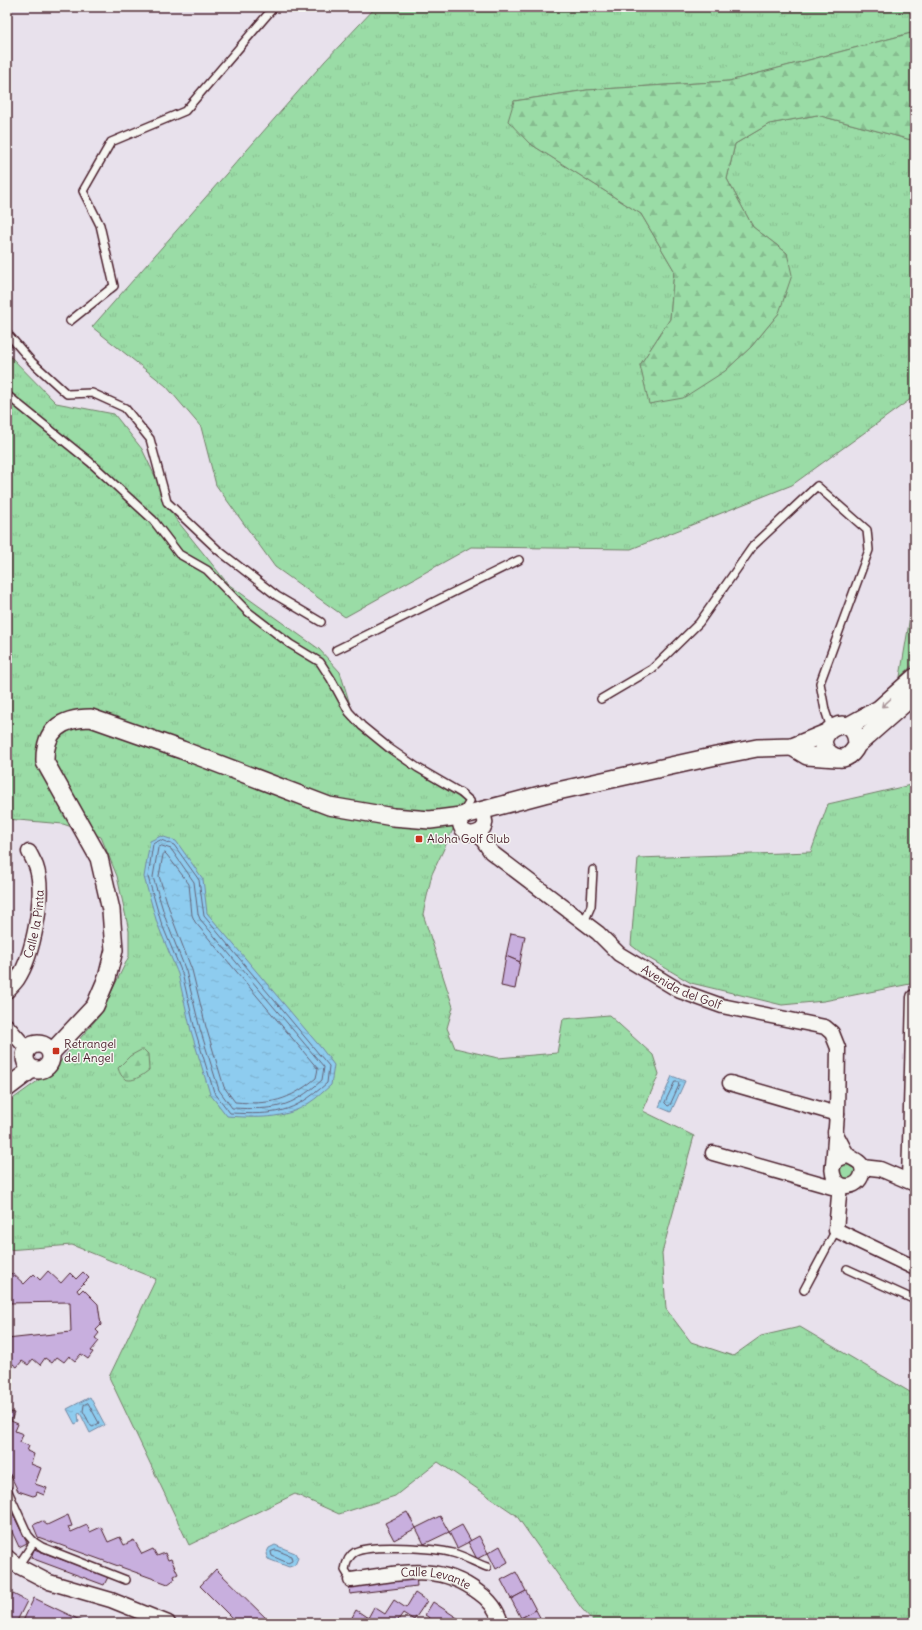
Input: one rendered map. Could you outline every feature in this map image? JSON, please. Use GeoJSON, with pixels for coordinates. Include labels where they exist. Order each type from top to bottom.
{"type":"FeatureCollection","features":[{"type":"Feature","properties":{"kind":"street"},"geometry":{"type":"LineString","coordinates":[[51,1053],[95,1006],[108,978],[114,950],[111,910],[100,858],[45,762],[45,752],[52,733],[62,723],[75,718],[91,718],[182,750],[329,806],[393,817],[430,820],[461,816],[479,810],[716,756],[757,748],[792,747],[879,709],[915,677]]}},
{"type":"Feature","properties":{"kind":"street"},"geometry":{"type":"LineString","coordinates":[[792,747],[807,756],[846,758],[853,753],[857,745],[915,694]]}},
{"type":"Feature","properties":{"kind":"street"},"geometry":{"type":"LineString","coordinates":[[835,729],[854,731],[857,737],[857,745]]}},
{"type":"Feature","properties":{"kind":"street"},"geometry":{"type":"LineString","coordinates":[[835,729],[824,740],[825,747],[829,754],[837,758]]}},
{"type":"Feature","properties":{"kind":"street"},"geometry":{"type":"LineString","coordinates":[[461,816],[460,821],[463,830],[473,834],[478,833],[484,828],[486,822],[484,815],[479,810]]}},
{"type":"Feature","properties":{"kind":"street","name":"Avenida del Golf"},"geometry":{"type":"LineString","coordinates":[[478,833],[491,852],[598,933],[619,954],[680,991],[722,1006],[825,1027],[832,1033],[838,1048],[837,1114],[833,1165],[833,1176],[839,1187],[836,1230]]}},
{"type":"Feature","properties":{"kind":"street","name":"Calle la Pinta"},"geometry":{"type":"LineString","coordinates":[[7,991],[17,980],[28,954],[37,918],[40,892],[37,867],[29,852]]}},
{"type":"Feature","properties":{"kind":"street"},"geometry":{"type":"LineString","coordinates":[[862,1167],[880,1169],[912,1183],[914,997]]}},
{"type":"Feature","properties":{"kind":"street"},"geometry":{"type":"LineString","coordinates":[[7,1026],[27,1049]]}},
{"type":"Feature","properties":{"kind":"street"},"geometry":{"type":"LineString","coordinates":[[32,1045],[43,1045],[48,1048],[51,1053],[51,1060],[44,1069],[32,1069],[27,1065],[25,1060],[27,1049],[32,1045]]}},
{"type":"Feature","properties":{"kind":"street"},"geometry":{"type":"LineString","coordinates":[[7,1088],[32,1069]]}},
{"type":"Feature","properties":{"kind":"street"},"geometry":{"type":"LineString","coordinates":[[730,1083],[837,1114]]}},
{"type":"Feature","properties":{"kind":"street"},"geometry":{"type":"LineString","coordinates":[[713,1153],[839,1187],[857,1183],[862,1176],[862,1167],[857,1160],[849,1156],[835,1132]]}},
{"type":"Feature","properties":{"kind":"street"},"geometry":{"type":"LineString","coordinates":[[833,1165],[840,1158],[849,1156]]}},
{"type":"Feature","properties":{"kind":"street"},"geometry":{"type":"LineString","coordinates":[[836,1230],[915,1268]]}},
{"type":"Feature","properties":{"kind":"street"},"geometry":{"type":"LineString","coordinates":[[12,1561],[49,1582],[111,1600],[168,1623]]}},
{"type":"Feature","properties":{"kind":"street","name":"Calle Levante"},"geometry":{"type":"LineString","coordinates":[[351,1580],[420,1571],[443,1574],[466,1582],[484,1596],[498,1612],[501,1623]]}},
{"type":"Feature","properties":{"kind":"lane"},"geometry":{"type":"LineString","coordinates":[[70,321],[114,286],[100,225],[82,191],[111,142],[185,111],[274,7]]}},
{"type":"Feature","properties":{"kind":"lane"},"geometry":{"type":"LineString","coordinates":[[7,334],[32,362],[67,394],[92,394],[125,408],[150,439],[167,502],[218,550],[277,596],[321,622]]}},
{"type":"Feature","properties":{"kind":"lane"},"geometry":{"type":"LineString","coordinates":[[7,395],[90,462],[153,520],[179,554],[206,570],[247,611],[290,644],[320,662],[349,712],[362,726],[389,748],[418,768],[461,792],[468,798],[470,801],[461,816]]}},
{"type":"Feature","properties":{"kind":"lane"},"geometry":{"type":"LineString","coordinates":[[601,699],[652,669],[699,623],[753,546],[817,486],[867,530],[869,550],[820,683],[825,710],[835,729]]}},
{"type":"Feature","properties":{"kind":"lane"},"geometry":{"type":"LineString","coordinates":[[336,650],[520,560]]}},
{"type":"Feature","properties":{"kind":"lane"},"geometry":{"type":"LineString","coordinates":[[584,922],[591,906],[593,870]]}},
{"type":"Feature","properties":{"kind":"lane"},"geometry":{"type":"LineString","coordinates":[[804,1290],[836,1230]]}},
{"type":"Feature","properties":{"kind":"lane"},"geometry":{"type":"LineString","coordinates":[[847,1269],[915,1300]]}},
{"type":"Feature","properties":{"kind":"lane"},"geometry":{"type":"LineString","coordinates":[[7,1489],[28,1535],[34,1542],[42,1547],[126,1580]]}},
{"type":"Feature","properties":{"kind":"lane"},"geometry":{"type":"LineString","coordinates":[[12,1561],[34,1542]]}},
{"type":"Feature","properties":{"kind":"lane"},"geometry":{"type":"LineString","coordinates":[[351,1580],[345,1570],[347,1560],[354,1552],[374,1548],[422,1548],[454,1553],[487,1568]]}},
{"type":"Feature","properties":{"kind":"green space"},"geometry":{"type":"Polygon","coordinates":[[[376,7],[915,7],[915,32],[729,81],[587,90],[514,101],[529,143],[641,214],[674,270],[670,319],[640,365],[650,404],[725,371],[751,347],[779,313],[787,253],[753,227],[727,179],[735,144],[769,124],[817,115],[915,141],[915,396],[792,485],[631,549],[471,547],[345,617],[275,567],[216,485],[201,427],[166,386],[92,327],[325,61],[376,7]]]}},
{"type":"Feature","properties":{"kind":"green space"},"geometry":{"type":"Polygon","coordinates":[[[915,32],[915,141],[817,115],[769,124],[735,144],[727,179],[753,227],[787,253],[792,275],[779,313],[751,347],[725,371],[683,398],[649,404],[640,365],[670,319],[674,270],[641,214],[529,143],[508,121],[514,101],[587,90],[729,81],[915,32]]]}},
{"type":"Feature","properties":{"kind":"green space"},"geometry":{"type":"Polygon","coordinates":[[[7,353],[56,403],[114,414],[142,449],[175,518],[228,584],[319,649],[340,672],[356,724],[414,770],[466,802],[432,874],[423,914],[453,1007],[447,1028],[455,1048],[498,1058],[557,1053],[563,1019],[609,1015],[653,1055],[659,1074],[643,1111],[694,1136],[662,1253],[666,1309],[691,1342],[733,1356],[761,1336],[800,1327],[915,1395],[915,1623],[595,1623],[582,1609],[516,1515],[438,1462],[395,1496],[339,1514],[295,1494],[189,1545],[109,1377],[156,1279],[72,1245],[7,1250],[7,1103],[53,1070],[100,1015],[129,956],[129,931],[117,876],[101,837],[63,824],[7,819],[7,353]]]}},
{"type":"Feature","properties":{"kind":"green space"},"geometry":{"type":"Polygon","coordinates":[[[915,592],[915,663],[900,677],[914,593],[915,592]]]}},
{"type":"Feature","properties":{"kind":"green space"},"geometry":{"type":"Polygon","coordinates":[[[915,784],[915,983],[824,1001],[782,1005],[691,983],[645,956],[631,945],[638,858],[811,852],[828,804],[915,784]]]}},
{"type":"Feature","properties":{"kind":"green space"},"geometry":{"type":"Polygon","coordinates":[[[144,1050],[148,1054],[149,1070],[136,1079],[128,1080],[124,1078],[118,1068],[130,1056],[144,1050]]]}},
{"type":"Feature","properties":{"kind":"green space"},"geometry":{"type":"Polygon","coordinates":[[[843,1162],[857,1165],[854,1178],[845,1179],[839,1175],[839,1166],[843,1162]]]}},
{"type":"Feature","properties":{"kind":"water"},"geometry":{"type":"Polygon","coordinates":[[[161,836],[176,841],[203,879],[207,913],[334,1065],[331,1085],[315,1099],[300,1109],[270,1117],[227,1116],[210,1094],[191,1031],[178,974],[157,923],[144,877],[150,841],[161,836]]]}},
{"type":"Feature","properties":{"kind":"water"},"geometry":{"type":"Polygon","coordinates":[[[672,1076],[685,1081],[671,1112],[659,1107],[672,1076]]]}},
{"type":"Feature","properties":{"kind":"water"},"geometry":{"type":"Polygon","coordinates":[[[90,1397],[105,1425],[90,1433],[80,1413],[78,1414],[79,1422],[75,1424],[67,1409],[90,1397]]]}},
{"type":"Feature","properties":{"kind":"water"},"geometry":{"type":"Polygon","coordinates":[[[275,1545],[295,1553],[298,1558],[295,1565],[289,1567],[268,1559],[266,1554],[269,1548],[275,1545]]]}},
{"type":"Feature","properties":{"kind":"building"},"geometry":{"type":"Polygon","coordinates":[[[511,933],[525,936],[520,962],[506,956],[511,933]]]}},
{"type":"Feature","properties":{"kind":"building"},"geometry":{"type":"Polygon","coordinates":[[[506,956],[520,962],[515,989],[501,986],[506,956]]]}},
{"type":"Feature","properties":{"kind":"building"},"geometry":{"type":"Polygon","coordinates":[[[48,1271],[61,1283],[70,1273],[76,1279],[83,1272],[89,1278],[77,1290],[79,1293],[83,1289],[98,1304],[101,1325],[96,1330],[99,1333],[95,1338],[99,1341],[91,1351],[93,1352],[88,1359],[81,1354],[75,1361],[69,1356],[64,1362],[57,1357],[52,1363],[45,1358],[40,1365],[33,1359],[28,1365],[22,1361],[17,1367],[10,1362],[7,1365],[7,1339],[71,1332],[70,1302],[7,1303],[7,1278],[12,1273],[24,1284],[34,1274],[40,1280],[48,1271]]]}},
{"type":"Feature","properties":{"kind":"building"},"geometry":{"type":"Polygon","coordinates":[[[7,1411],[14,1413],[11,1421],[18,1424],[15,1431],[23,1434],[20,1442],[29,1446],[27,1451],[34,1454],[31,1464],[41,1468],[35,1484],[47,1488],[44,1495],[37,1492],[36,1495],[33,1496],[18,1491],[7,1468],[7,1411]]]}},
{"type":"Feature","properties":{"kind":"building"},"geometry":{"type":"Polygon","coordinates":[[[7,1500],[12,1511],[7,1514],[7,1500]]]}},
{"type":"Feature","properties":{"kind":"building"},"geometry":{"type":"Polygon","coordinates":[[[407,1512],[416,1528],[394,1540],[385,1523],[407,1512]]]}},
{"type":"Feature","properties":{"kind":"building"},"geometry":{"type":"Polygon","coordinates":[[[13,1514],[27,1543],[19,1547],[7,1521],[7,1517],[13,1514]]]}},
{"type":"Feature","properties":{"kind":"building"},"geometry":{"type":"Polygon","coordinates":[[[68,1515],[72,1526],[68,1527],[71,1532],[87,1525],[90,1532],[101,1527],[108,1542],[120,1537],[124,1545],[134,1540],[142,1554],[153,1549],[157,1556],[165,1553],[168,1560],[171,1559],[178,1574],[174,1576],[175,1579],[168,1584],[38,1537],[33,1525],[42,1521],[47,1525],[68,1515]]]}},
{"type":"Feature","properties":{"kind":"building"},"geometry":{"type":"Polygon","coordinates":[[[440,1516],[449,1532],[424,1544],[416,1528],[440,1516]]]}},
{"type":"Feature","properties":{"kind":"building"},"geometry":{"type":"Polygon","coordinates":[[[462,1525],[471,1541],[457,1548],[449,1532],[462,1525]]]}},
{"type":"Feature","properties":{"kind":"building"},"geometry":{"type":"Polygon","coordinates":[[[479,1536],[488,1553],[477,1559],[468,1542],[479,1536]]]}},
{"type":"Feature","properties":{"kind":"building"},"geometry":{"type":"Polygon","coordinates":[[[500,1546],[508,1562],[496,1569],[488,1553],[500,1546]]]}},
{"type":"Feature","properties":{"kind":"building"},"geometry":{"type":"Polygon","coordinates":[[[34,1549],[108,1577],[104,1585],[31,1558],[34,1549]]]}},
{"type":"Feature","properties":{"kind":"building"},"geometry":{"type":"Polygon","coordinates":[[[216,1569],[271,1623],[237,1623],[200,1586],[216,1569]]]}},
{"type":"Feature","properties":{"kind":"building"},"geometry":{"type":"Polygon","coordinates":[[[516,1572],[526,1591],[511,1599],[501,1580],[516,1572]]]}},
{"type":"Feature","properties":{"kind":"building"},"geometry":{"type":"Polygon","coordinates":[[[416,1576],[417,1586],[350,1594],[349,1587],[352,1587],[353,1583],[416,1576]]]}},
{"type":"Feature","properties":{"kind":"building"},"geometry":{"type":"Polygon","coordinates":[[[526,1591],[536,1610],[521,1618],[511,1599],[526,1591]]]}},
{"type":"Feature","properties":{"kind":"building"},"geometry":{"type":"Polygon","coordinates":[[[415,1593],[427,1601],[414,1620],[403,1613],[396,1623],[372,1623],[367,1619],[364,1623],[349,1623],[356,1610],[368,1618],[374,1607],[385,1614],[394,1600],[406,1608],[415,1593]]]}},
{"type":"Feature","properties":{"kind":"building"},"geometry":{"type":"Polygon","coordinates":[[[13,1594],[27,1601],[16,1623],[7,1620],[7,1603],[8,1604],[13,1594]]]}},
{"type":"Feature","properties":{"kind":"building"},"geometry":{"type":"Polygon","coordinates":[[[34,1598],[86,1623],[22,1623],[34,1598]]]}},
{"type":"Feature","properties":{"kind":"building"},"geometry":{"type":"Polygon","coordinates":[[[433,1602],[465,1623],[437,1623],[425,1615],[433,1602]]]}},
{"type":"Feature","properties":{"kind":"building"},"geometry":{"type":"Polygon","coordinates":[[[536,1610],[543,1623],[523,1623],[521,1618],[536,1610]]]}},
{"type":"Feature","properties":{"kind":"place","name":"Aloha Golf Club"},"geometry":{"type":"Point","coordinates":[419,839]}},
{"type":"Feature","properties":{"kind":"place","name":"Retrangel del Angel"},"geometry":{"type":"Point","coordinates":[56,1051]}}]}
